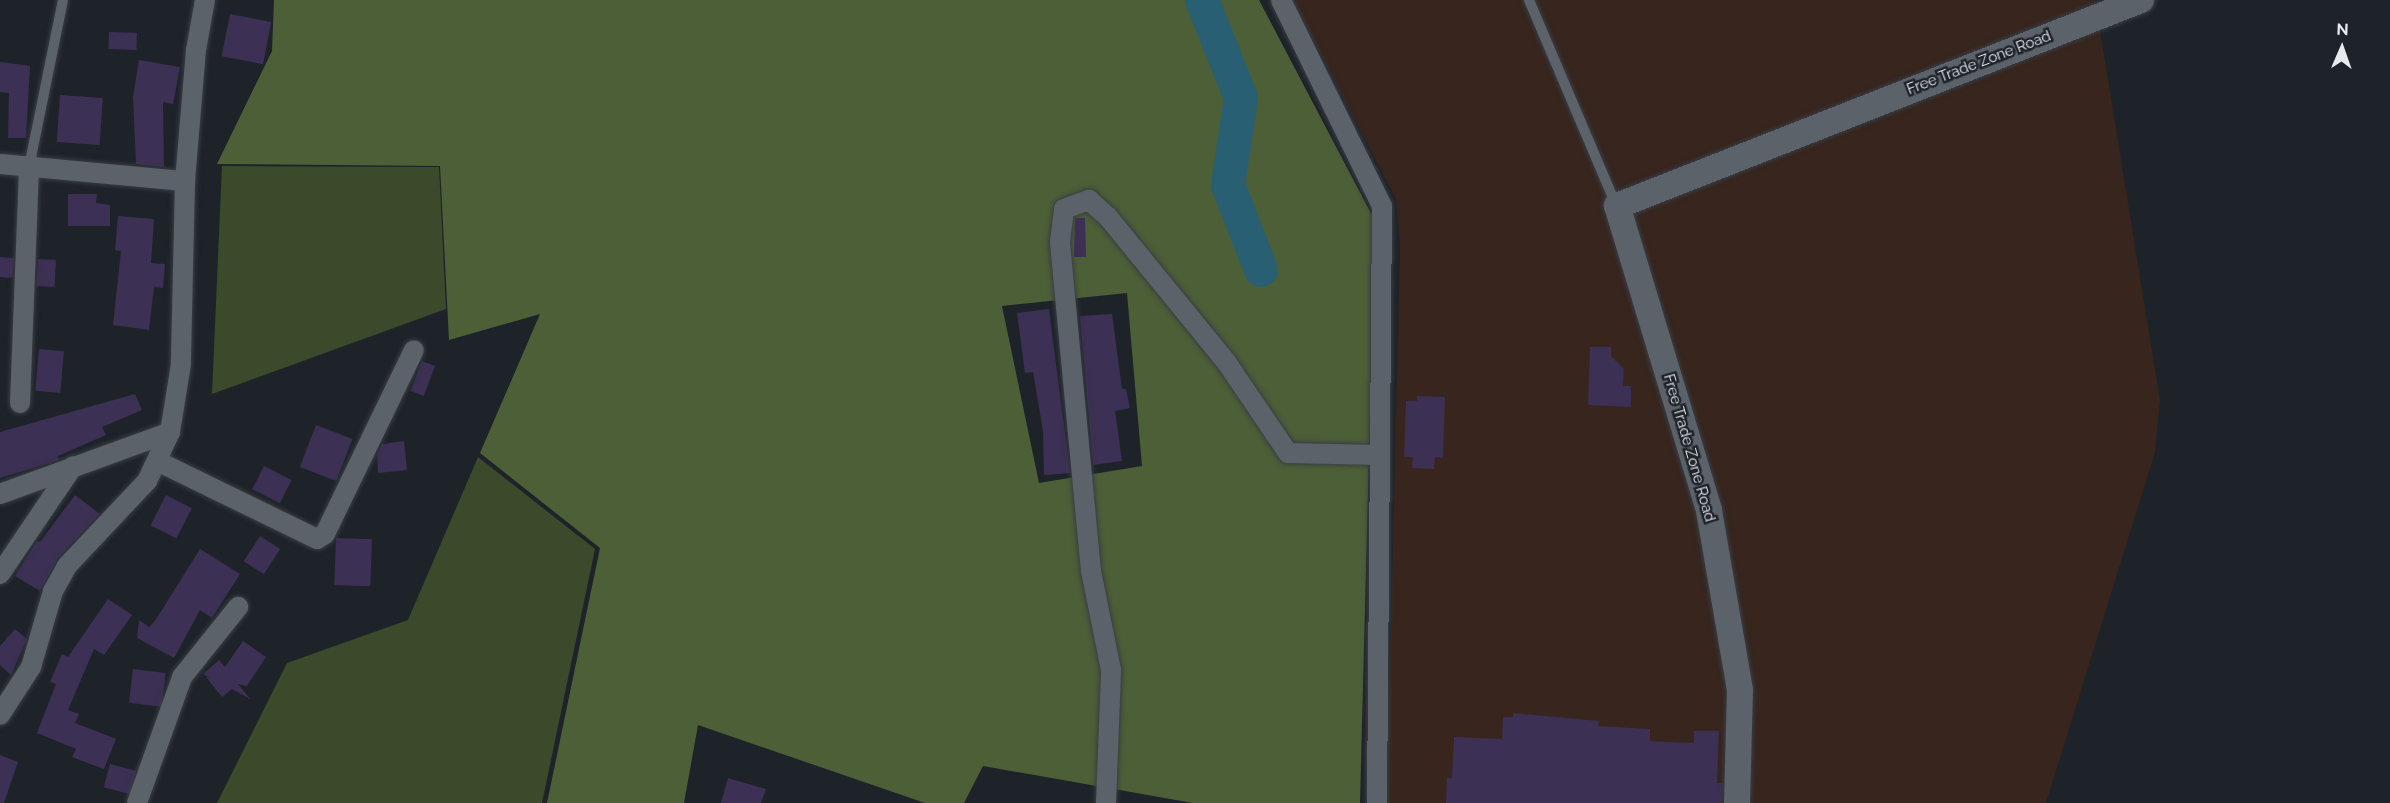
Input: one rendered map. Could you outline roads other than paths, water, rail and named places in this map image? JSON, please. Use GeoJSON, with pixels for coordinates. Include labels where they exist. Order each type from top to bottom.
{"type":"FeatureCollection","features":[{"type":"Feature","properties":{"kind":"street"},"geometry":{"type":"LineString","coordinates":[[0,715],[31,667],[53,591],[67,567],[147,481],[170,432],[182,364],[185,181],[196,50],[205,0]]}},
{"type":"Feature","properties":{"kind":"street"},"geometry":{"type":"LineString","coordinates":[[1281,0],[1382,206],[1377,803]]}},
{"type":"Feature","properties":{"kind":"street","name":"Free Trade Zone Road"},"geometry":{"type":"LineString","coordinates":[[1737,803],[1740,690],[1710,510],[1617,206],[2141,0]]}},
{"type":"Feature","properties":{"kind":"street"},"geometry":{"type":"LineString","coordinates":[[0,164],[185,181]]}},
{"type":"Feature","properties":{"kind":"street"},"geometry":{"type":"LineString","coordinates":[[20,403],[29,167]]}},
{"type":"Feature","properties":{"kind":"street"},"geometry":{"type":"LineString","coordinates":[[1106,803],[1111,670],[1091,571],[1060,242],[1064,209],[1089,200],[1108,217],[1227,363],[1288,453],[1379,455]]}},
{"type":"Feature","properties":{"kind":"street"},"geometry":{"type":"LineString","coordinates":[[157,461],[317,539],[325,534],[414,350]]}},
{"type":"Feature","properties":{"kind":"street"},"geometry":{"type":"LineString","coordinates":[[0,494],[170,432]]}},
{"type":"Feature","properties":{"kind":"street"},"geometry":{"type":"LineString","coordinates":[[0,574],[74,466]]}},
{"type":"Feature","properties":{"kind":"street"},"geometry":{"type":"LineString","coordinates":[[136,803],[182,677],[238,607]]}},
{"type":"Feature","properties":{"kind":"lane"},"geometry":{"type":"LineString","coordinates":[[29,167],[63,0]]}},
{"type":"Feature","properties":{"kind":"lane","name":"Free Trade Zone Road"},"geometry":{"type":"LineString","coordinates":[[1529,0],[1617,206]]}},
{"type":"Feature","properties":{"kind":"waterway"},"geometry":{"type":"LineString","coordinates":[[1202,0],[1241,98],[1228,185],[1261,270]]}}]}
